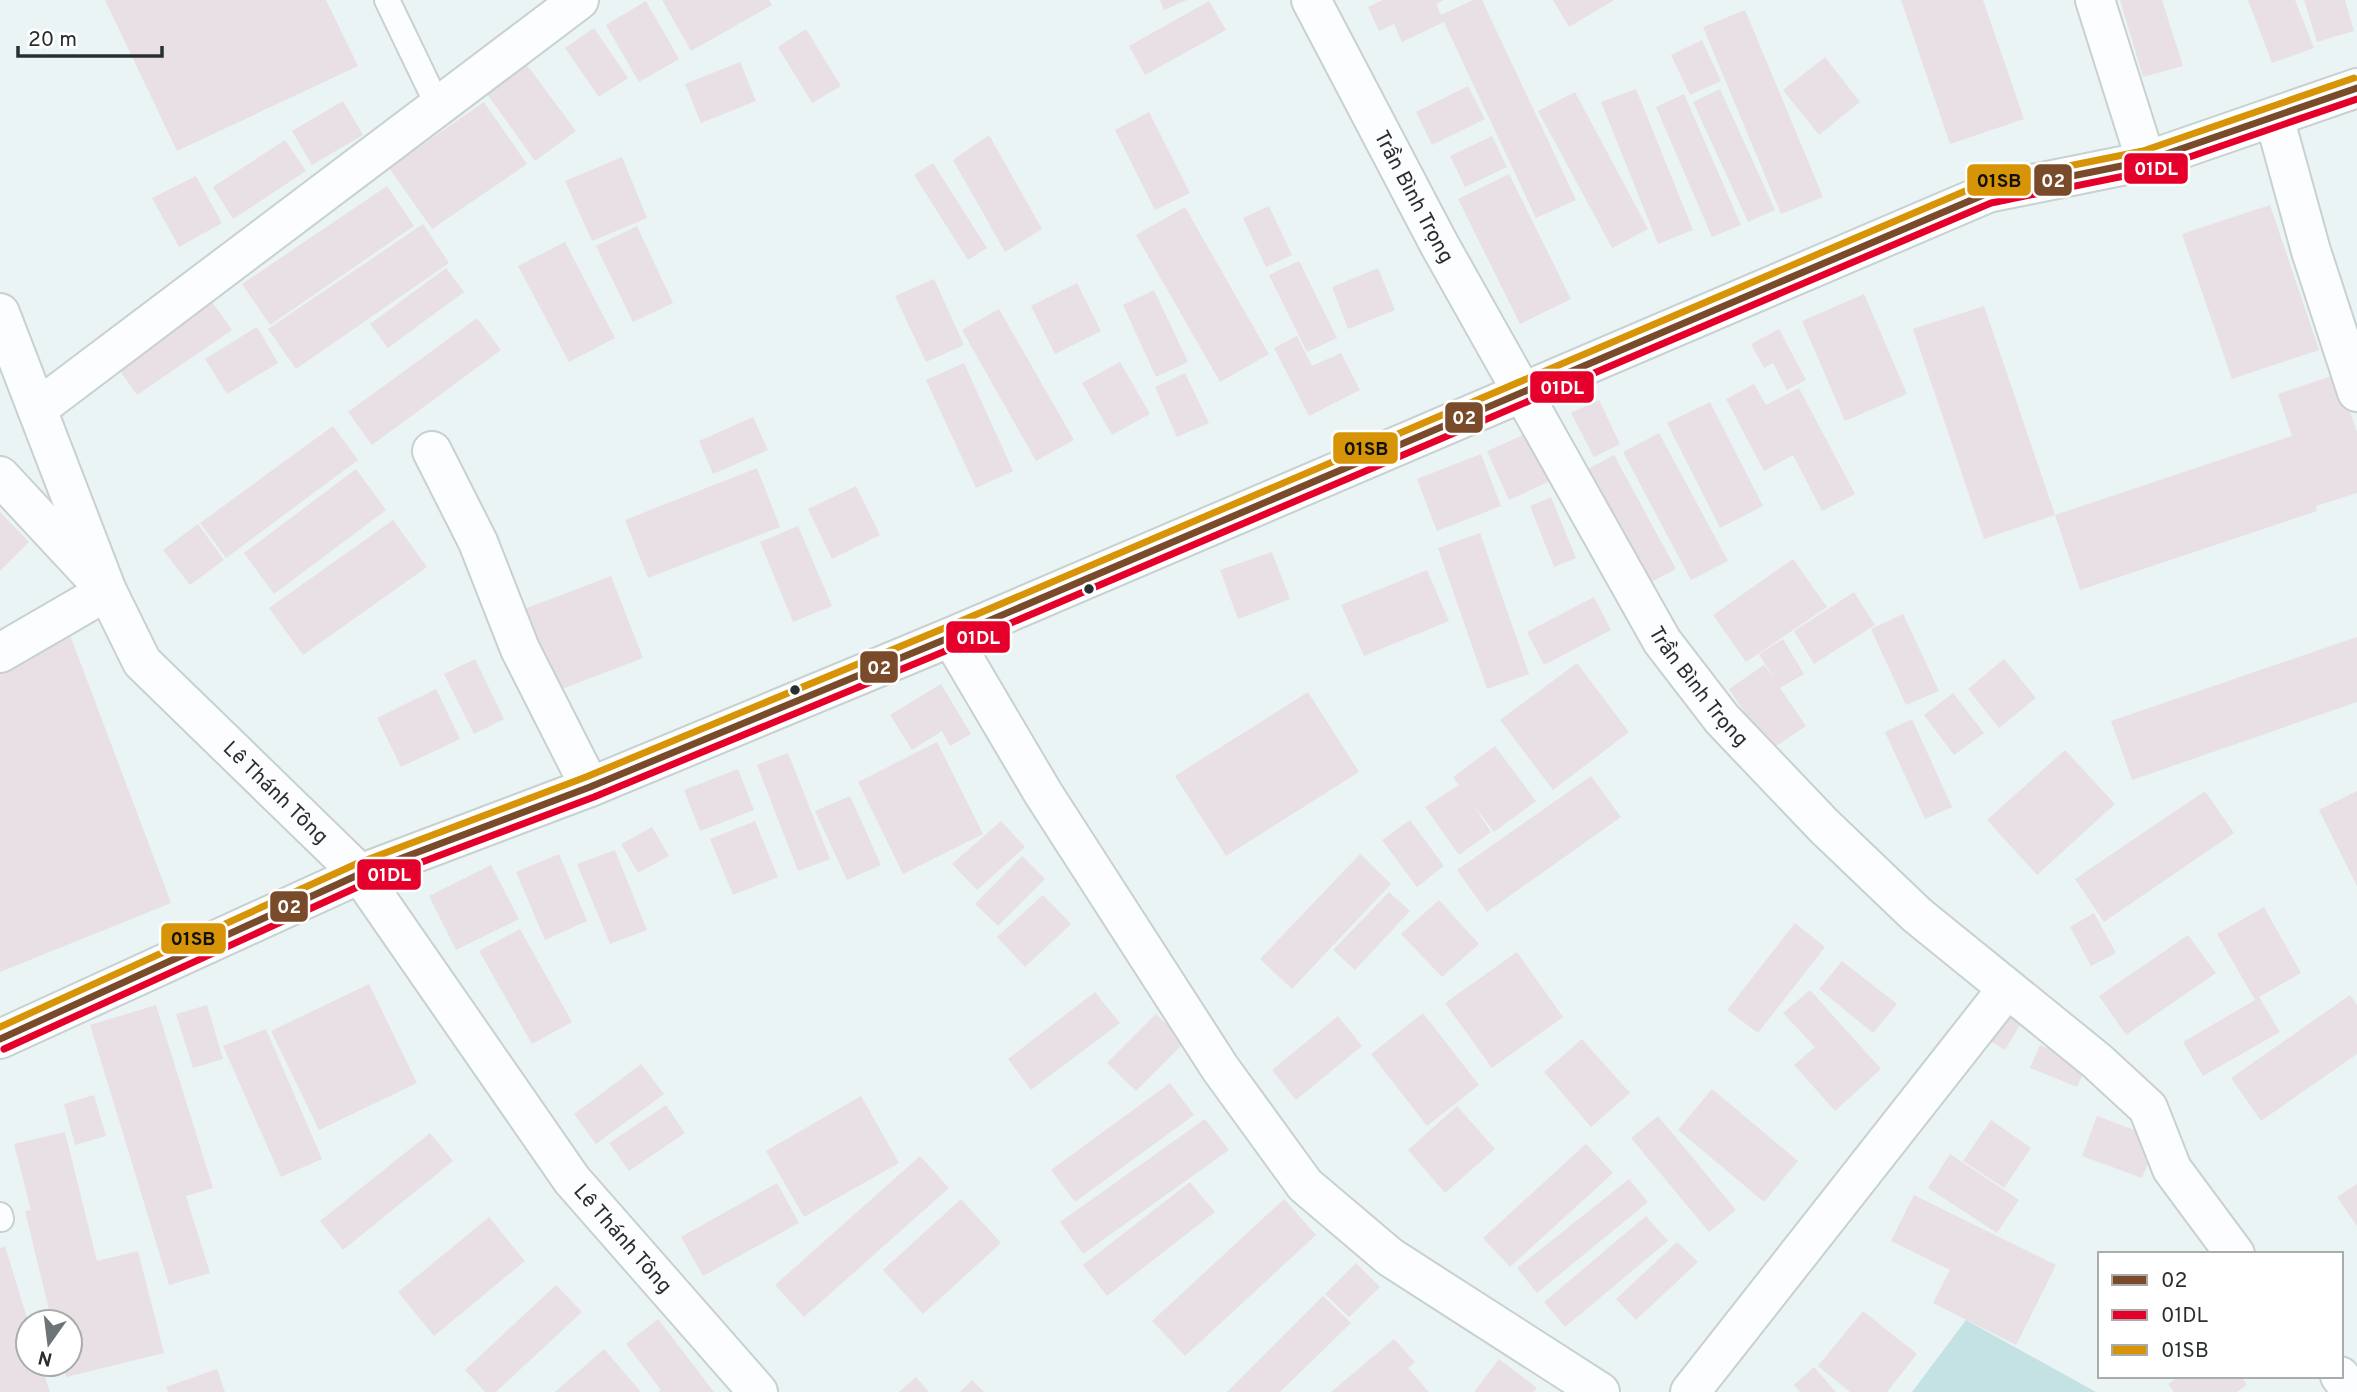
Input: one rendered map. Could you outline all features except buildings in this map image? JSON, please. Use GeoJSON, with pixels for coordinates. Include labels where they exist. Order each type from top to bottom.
{"type":"FeatureCollection","features":[{"type":"Feature","properties":{"kind":"street"},"geometry":{"type":"LineString","coordinates":[[37,409],[579,0]]}},
{"type":"Feature","properties":{"kind":"street","name":"Trần Bình Trọng"},"geometry":{"type":"LineString","coordinates":[[1311,0],[1439,244],[1661,641],[1721,719],[1824,826],[1917,915],[2006,990],[2097,1061],[2148,1108],[2172,1170],[2234,1252]]}},
{"type":"Feature","properties":{"kind":"street"},"geometry":{"type":"LineString","coordinates":[[2095,0],[2146,160]]}},
{"type":"Feature","properties":{"kind":"street"},"geometry":{"type":"LineString","coordinates":[[0,1039],[360,874],[590,787],[951,637],[1988,193],[2146,160],[2274,117],[2355,96]]}},
{"type":"Feature","properties":{"kind":"street"},"geometry":{"type":"LineString","coordinates":[[2274,117],[2311,251],[2357,392]]}},
{"type":"Feature","properties":{"kind":"street","name":"Lê Thánh Tông"},"geometry":{"type":"LineString","coordinates":[[0,313],[107,591],[142,662],[360,874],[572,1180],[758,1392]]}},
{"type":"Feature","properties":{"kind":"street"},"geometry":{"type":"LineString","coordinates":[[432,451],[478,542],[520,649],[590,787]]}},
{"type":"Feature","properties":{"kind":"street"},"geometry":{"type":"LineString","coordinates":[[0,476],[107,591],[0,653]]}},
{"type":"Feature","properties":{"kind":"street"},"geometry":{"type":"LineString","coordinates":[[951,637],[1043,793],[1220,1068],[1305,1185],[1390,1257],[1600,1392]]}},
{"type":"Feature","properties":{"kind":"street"},"geometry":{"type":"LineString","coordinates":[[1690,1392],[2006,990]]}},
{"type":"Feature","properties":{"kind":"lane"},"geometry":{"type":"LineString","coordinates":[[387,0],[439,106]]}},
{"type":"Feature","properties":{"kind":"shaded area"},"geometry":{"type":"Polygon","coordinates":[[[1966,1320],[2096,1392],[1912,1392],[1966,1320]]]}},
{"type":"Feature","properties":{"kind":"transit line","name":"01SB"},"geometry":{"type":"LineString","coordinates":[[0,1027],[356,864],[586,777],[947,627],[1984,183],[2143,151],[2354,78]]}},
{"type":"Feature","properties":{"kind":"transit line","name":"02"},"geometry":{"type":"LineString","coordinates":[[0,1039],[360,874],[590,787],[951,637],[1988,193],[2146,161],[2357,88]]}},
{"type":"Feature","properties":{"kind":"transit line","name":"01DL"},"geometry":{"type":"LineString","coordinates":[[4,1049],[364,884],[594,797],[955,647],[1991,203],[2149,171],[2357,99]]}}]}
